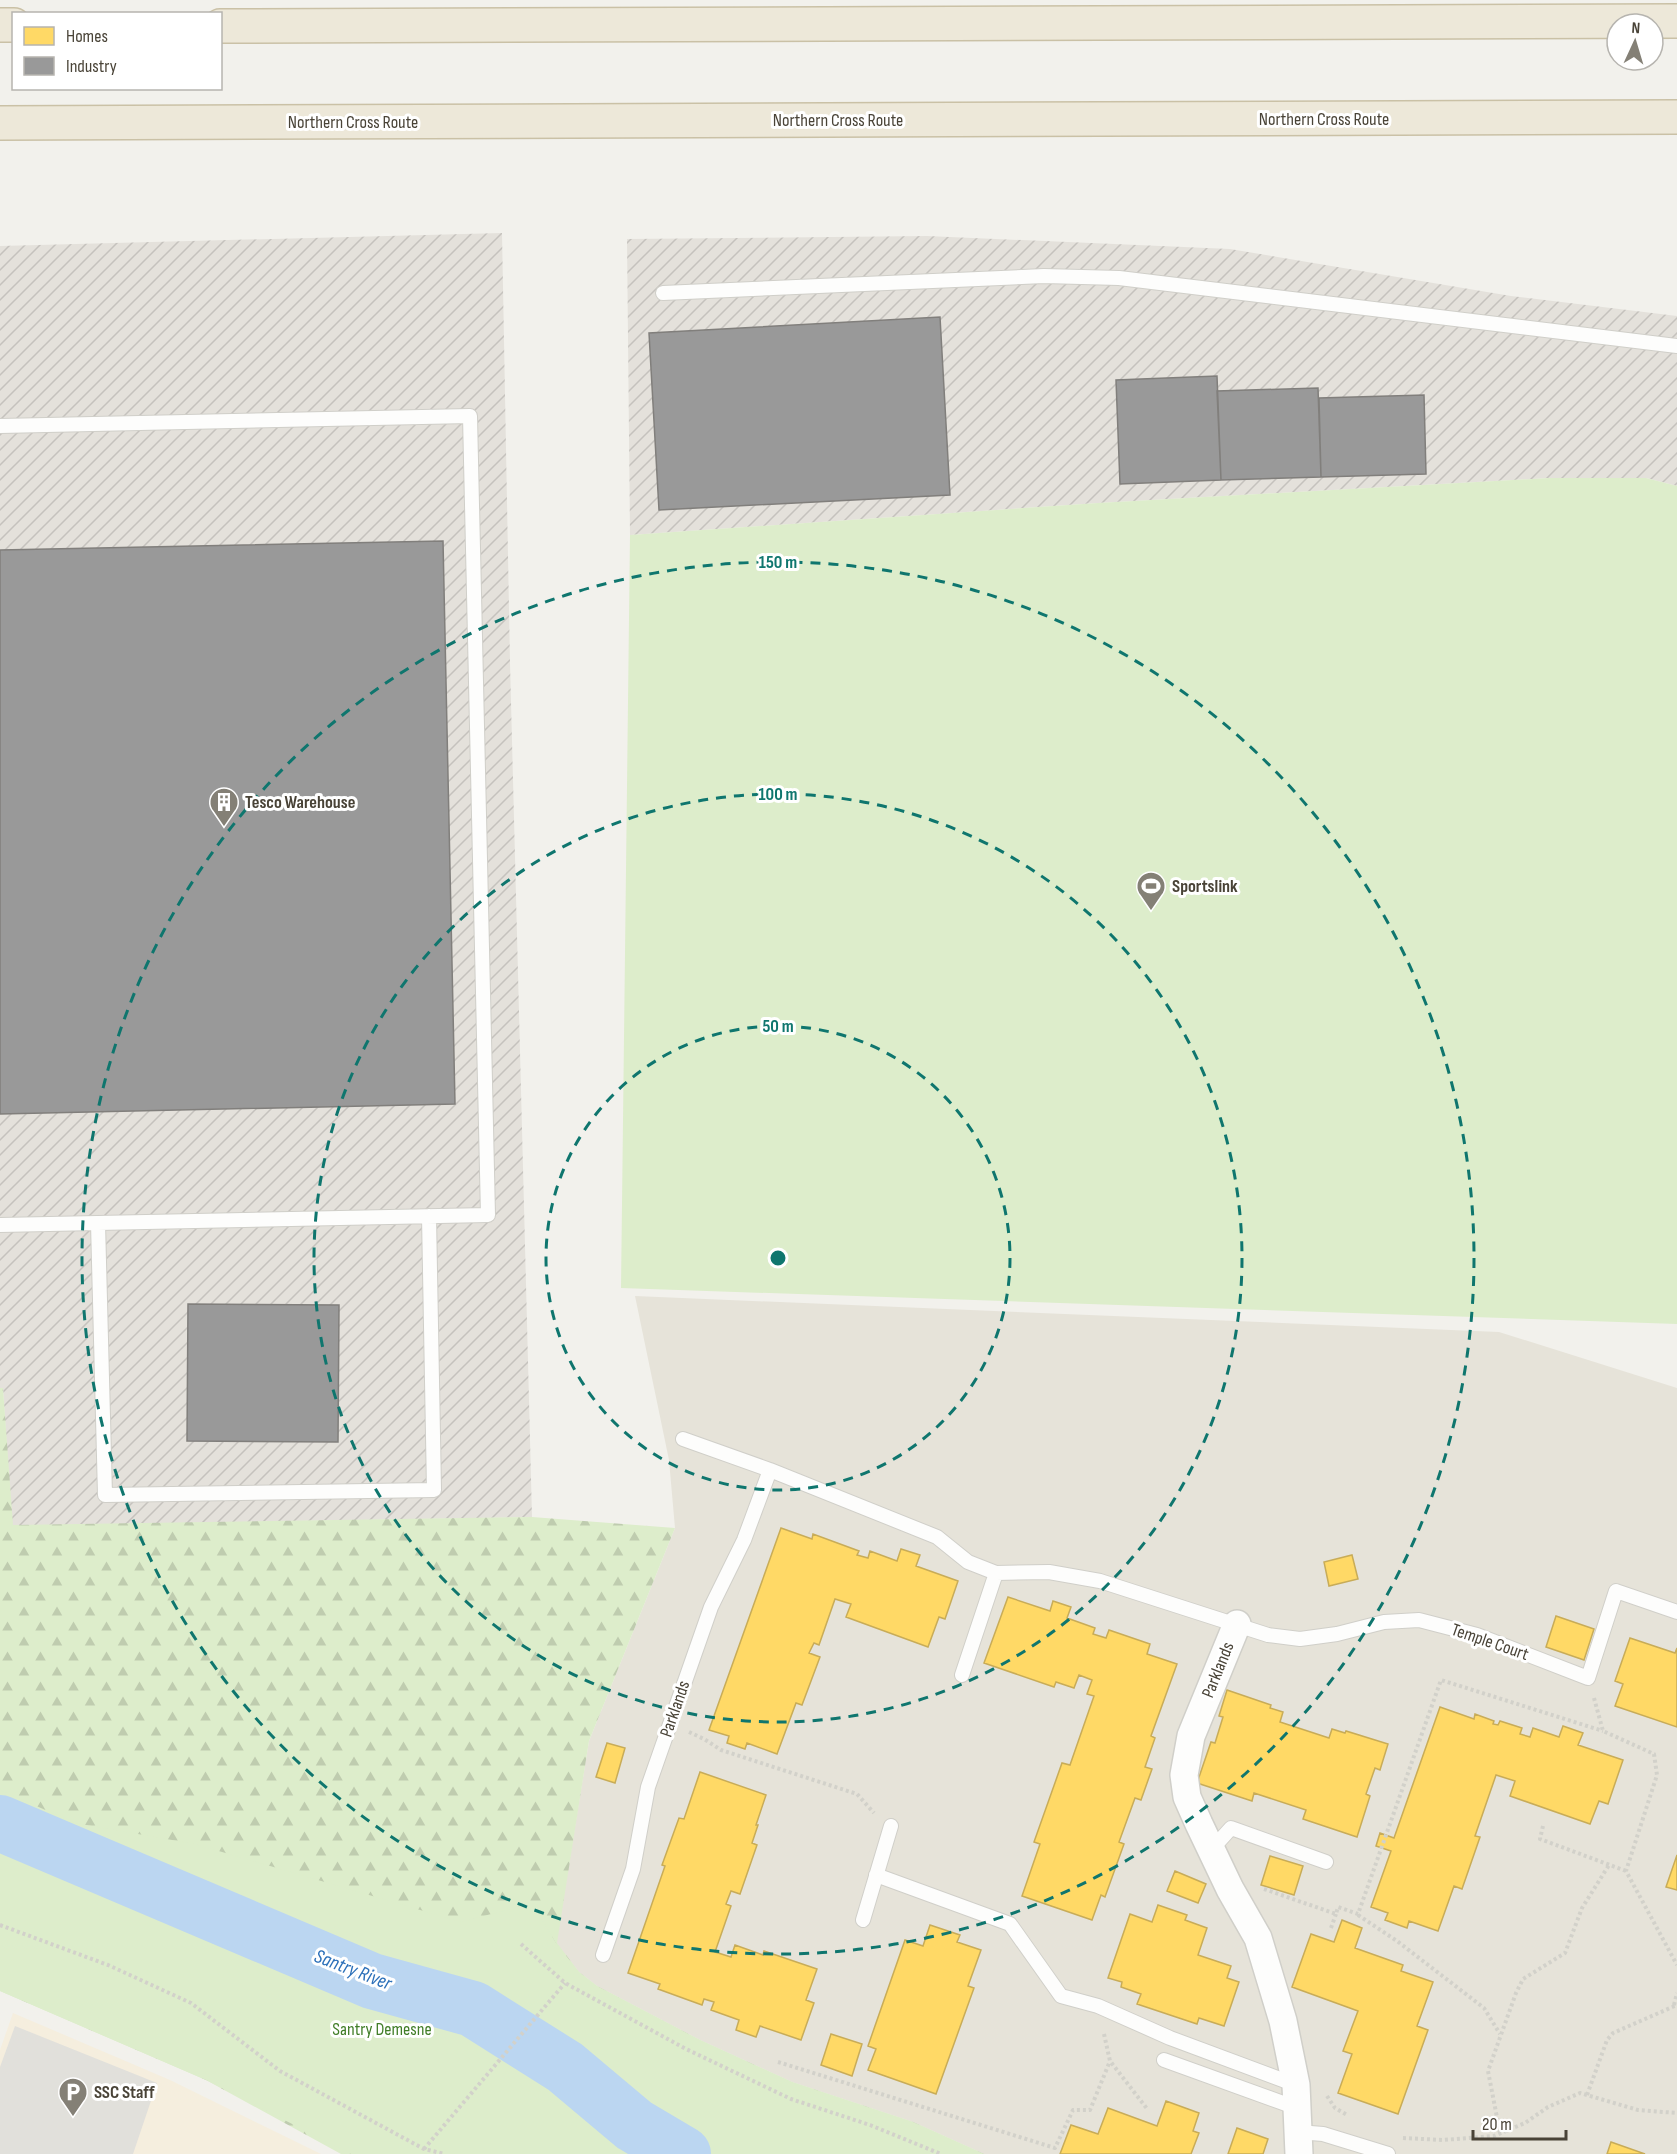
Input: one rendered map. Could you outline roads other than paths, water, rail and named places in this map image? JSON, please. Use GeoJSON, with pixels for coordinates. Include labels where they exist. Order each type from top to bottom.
{"type":"FeatureCollection","features":[{"type":"Feature","properties":{"kind":"highway"},"geometry":{"type":"LineString","coordinates":[[222,26],[1677,21]]}},
{"type":"Feature","properties":{"kind":"highway","name":"Northern Cross Route"},"geometry":{"type":"LineString","coordinates":[[0,123],[1677,117]]}},
{"type":"Feature","properties":{"kind":"street","name":"Parklands"},"geometry":{"type":"LineString","coordinates":[[1237,1624],[1191,1736],[1184,1775],[1187,1797],[1224,1875],[1258,1938],[1283,2021],[1298,2120]]}},
{"type":"Feature","properties":{"kind":"lane"},"geometry":{"type":"LineString","coordinates":[[663,293],[1044,276],[1119,278],[1677,346]]}},
{"type":"Feature","properties":{"kind":"lane"},"geometry":{"type":"LineString","coordinates":[[0,426],[470,416],[488,1215],[0,1225]]}},
{"type":"Feature","properties":{"kind":"lane"},"geometry":{"type":"LineString","coordinates":[[98,1223],[105,1495],[434,1490],[429,1216]]}},
{"type":"Feature","properties":{"kind":"lane","name":"Parklands"},"geometry":{"type":"LineString","coordinates":[[683,1439],[770,1470],[937,1537],[968,1562],[996,1573],[1049,1572],[1100,1581],[1237,1624]]}},
{"type":"Feature","properties":{"kind":"lane","name":"Parklands"},"geometry":{"type":"LineString","coordinates":[[603,1955],[633,1869],[648,1787],[711,1607],[744,1540],[770,1470]]}},
{"type":"Feature","properties":{"kind":"lane"},"geometry":{"type":"LineString","coordinates":[[962,1675],[996,1573]]}},
{"type":"Feature","properties":{"kind":"lane","name":"Temple Court"},"geometry":{"type":"LineString","coordinates":[[1237,1624],[1268,1635],[1300,1639],[1337,1634],[1384,1622],[1419,1620],[1476,1635],[1588,1678],[1616,1591],[1677,1612]]}},
{"type":"Feature","properties":{"kind":"lane"},"geometry":{"type":"LineString","coordinates":[[863,1920],[891,1826]]}},
{"type":"Feature","properties":{"kind":"lane"},"geometry":{"type":"LineString","coordinates":[[1212,1849],[1231,1828],[1326,1862]]}},
{"type":"Feature","properties":{"kind":"lane"},"geometry":{"type":"LineString","coordinates":[[876,1875],[1010,1924],[1061,1996],[1098,2006],[1170,2038],[1323,2134],[1388,2154]]}},
{"type":"Feature","properties":{"kind":"lane"},"geometry":{"type":"LineString","coordinates":[[1164,2060],[1298,2120]]}},
{"type":"Feature","properties":{"kind":"waterway","name":"Santry River"},"geometry":{"type":"LineString","coordinates":[[0,1823],[372,1981],[473,2009],[565,2067],[634,2125],[683,2154]]}},
{"type":"Feature","properties":{"kind":"place","name":"Tesco Warehouse"},"geometry":{"type":"Point","coordinates":[224,828]}},
{"type":"Feature","properties":{"kind":"place","name":"Sportslink"},"geometry":{"type":"Point","coordinates":[1151,912]}},
{"type":"Feature","properties":{"kind":"place","name":"SSC Staff"},"geometry":{"type":"Point","coordinates":[73,2118]}},
{"type":"Feature","properties":{"kind":"park label","name":"Santry Demesne"},"geometry":{"type":"Point","coordinates":[382,2029]}}]}
